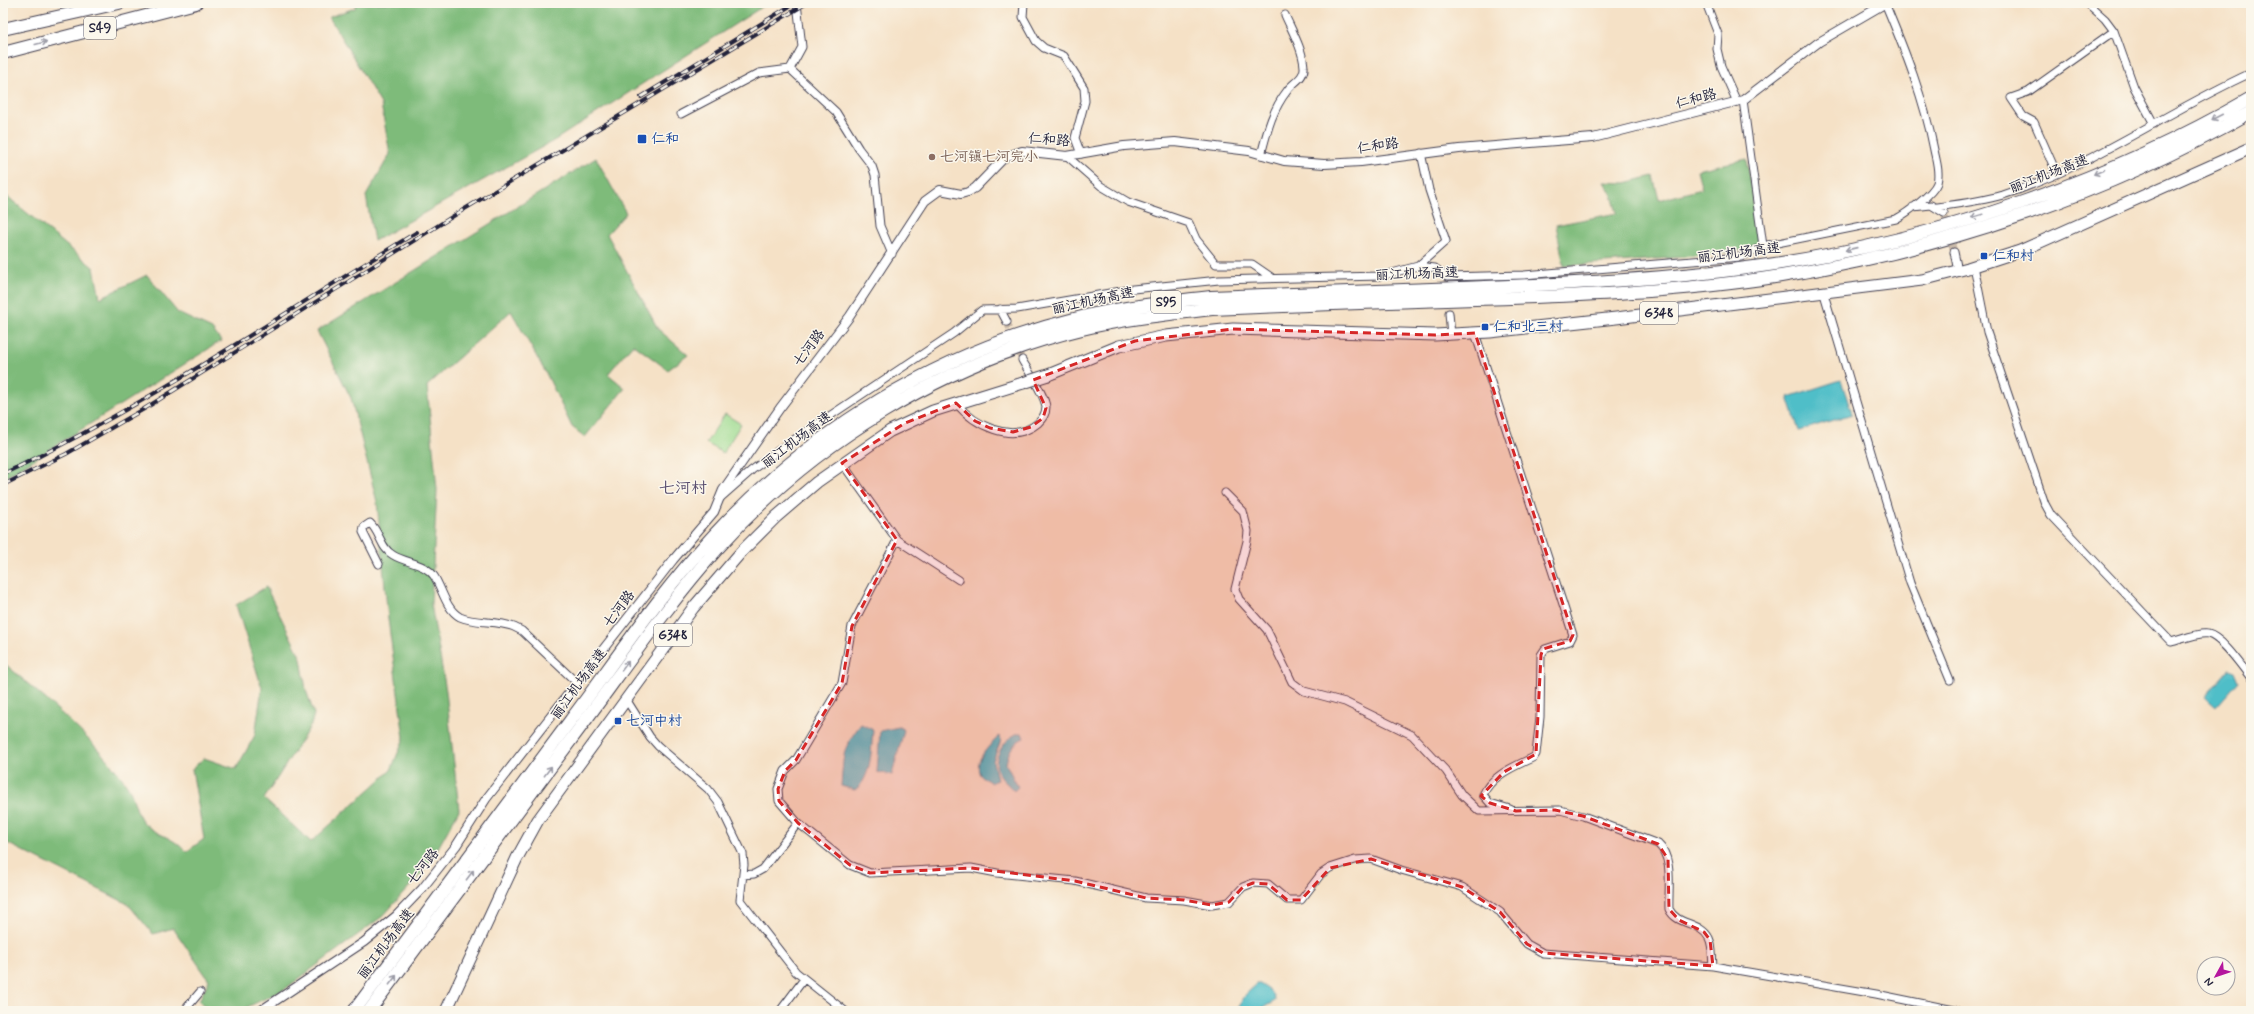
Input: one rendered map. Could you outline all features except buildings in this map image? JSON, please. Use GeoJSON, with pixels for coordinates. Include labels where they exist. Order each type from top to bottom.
{"type":"FeatureCollection","features":[{"type":"Feature","properties":{"kind":"highway","name":"S49"},"geometry":{"type":"LineString","coordinates":[[3,29],[119,3]]}},
{"type":"Feature","properties":{"kind":"highway","name":"S49"},"geometry":{"type":"LineString","coordinates":[[3,53],[196,3]]}},
{"type":"Feature","properties":{"kind":"highway","name":"丽江机场高速"},"geometry":{"type":"LineString","coordinates":[[354,1011],[655,605],[711,538],[752,496],[810,447],[866,409],[938,368],[994,344],[1034,330],[1098,313],[1170,301],[1211,297],[1550,285],[1637,279],[1749,268],[1823,255],[1959,222],[2049,192],[2134,157],[2191,130],[2251,98]]}},
{"type":"Feature","properties":{"kind":"highway","name":"丽江机场高速"},"geometry":{"type":"LineString","coordinates":[[369,1011],[664,612],[720,546],[776,490],[817,456],[890,408],[955,374],[998,355],[1079,330],[1123,320],[1178,313],[1212,309],[1595,294],[1721,284],[1810,270],[1930,243],[2024,213],[2139,168],[2197,141],[2251,112]]}},
{"type":"Feature","properties":{"kind":"highway","name":"G348"},"geometry":{"type":"LineString","coordinates":[[446,1011],[527,838],[550,801],[693,608],[742,550],[796,499],[842,463],[905,423],[956,403],[1048,375],[1119,346],[1174,335],[1233,329],[1451,335],[1903,284],[1958,271],[2046,240],[2251,148]]}},
{"type":"Feature","properties":{"kind":"street"},"geometry":{"type":"LineString","coordinates":[[790,69],[802,47],[797,3]]}},
{"type":"Feature","properties":{"kind":"street"},"geometry":{"type":"LineString","coordinates":[[1024,3],[1023,18],[1036,41],[1044,48],[1064,56],[1084,88],[1085,101],[1075,138],[1081,154]]}},
{"type":"Feature","properties":{"kind":"street"},"geometry":{"type":"LineString","coordinates":[[1706,3],[1718,34],[1717,49],[1721,66],[1740,101],[1763,246]]}},
{"type":"Feature","properties":{"kind":"street"},"geometry":{"type":"LineString","coordinates":[[720,499],[752,470],[782,447],[954,333],[977,313],[1000,309],[1017,309],[1092,295],[1174,284],[1271,277],[1380,276],[1418,266],[1435,268],[1447,277],[1524,275],[1741,257],[1763,246],[1890,221],[1903,215],[1934,189],[1939,173],[1929,123],[1912,66],[1885,3]]}},
{"type":"Feature","properties":{"kind":"street","name":"仁和路"},"geometry":{"type":"LineString","coordinates":[[892,254],[926,201],[936,192],[940,190],[961,194],[968,192],[1012,152],[1022,151],[1067,156],[1124,146],[1175,142],[1249,151],[1284,161],[1324,164],[1361,162],[1421,153],[1593,138],[1740,101],[1819,42],[1885,3]]}},
{"type":"Feature","properties":{"kind":"street"},"geometry":{"type":"LineString","coordinates":[[2087,3],[2105,19],[2114,31],[2134,87],[2154,124]]}},
{"type":"Feature","properties":{"kind":"street"},"geometry":{"type":"LineString","coordinates":[[1260,155],[1273,113],[1287,90],[1302,75],[1304,68],[1301,55],[1285,15]]}},
{"type":"Feature","properties":{"kind":"street"},"geometry":{"type":"LineString","coordinates":[[2056,174],[2034,122],[2023,116],[2011,98],[2028,92],[2114,31]]}},
{"type":"Feature","properties":{"kind":"street"},"geometry":{"type":"LineString","coordinates":[[681,114],[759,73],[790,69]]}},
{"type":"Feature","properties":{"kind":"street"},"geometry":{"type":"LineString","coordinates":[[790,69],[836,112],[859,149],[872,166],[876,175],[880,226],[892,254]]}},
{"type":"Feature","properties":{"kind":"street"},"geometry":{"type":"LineString","coordinates":[[1913,207],[1928,205],[1938,207],[2004,194],[2056,174],[2251,73]]}},
{"type":"Feature","properties":{"kind":"street"},"geometry":{"type":"LineString","coordinates":[[1418,266],[1446,241],[1429,190],[1421,153]]}},
{"type":"Feature","properties":{"kind":"street"},"geometry":{"type":"LineString","coordinates":[[1067,156],[1101,186],[1125,201],[1189,223],[1196,239],[1216,264],[1252,264],[1271,277]]}},
{"type":"Feature","properties":{"kind":"street"},"geometry":{"type":"LineString","coordinates":[[1938,207],[1944,213]]}},
{"type":"Feature","properties":{"kind":"street"},"geometry":{"type":"LineString","coordinates":[[1954,252],[1958,271]]}},
{"type":"Feature","properties":{"kind":"street","name":"七河路"},"geometry":{"type":"LineString","coordinates":[[260,1011],[364,942],[412,900],[456,846],[486,800],[577,683],[673,560],[714,512],[723,490],[780,408],[850,316],[892,254]]}},
{"type":"Feature","properties":{"kind":"street"},"geometry":{"type":"LineString","coordinates":[[1974,266],[1987,332],[2042,497],[2051,515],[2171,642],[2205,634],[2211,635],[2226,648],[2251,678]]}},
{"type":"Feature","properties":{"kind":"street"},"geometry":{"type":"LineString","coordinates":[[1824,294],[1910,583],[1950,680]]}},
{"type":"Feature","properties":{"kind":"street"},"geometry":{"type":"LineString","coordinates":[[1000,309],[1007,322]]}},
{"type":"Feature","properties":{"kind":"street"},"geometry":{"type":"LineString","coordinates":[[1449,313],[1451,335]]}},
{"type":"Feature","properties":{"kind":"street"},"geometry":{"type":"LineString","coordinates":[[1475,333],[1573,635],[1570,641],[1545,649],[1541,655],[1540,717],[1536,754],[1534,757],[1504,772],[1483,795],[1490,803],[1516,811]]}},
{"type":"Feature","properties":{"kind":"street"},"geometry":{"type":"LineString","coordinates":[[956,403],[974,421],[997,430],[1019,431],[1036,424],[1044,416],[1046,404],[1022,360]]}},
{"type":"Feature","properties":{"kind":"street"},"geometry":{"type":"LineString","coordinates":[[842,463],[897,540],[959,580]]}},
{"type":"Feature","properties":{"kind":"street"},"geometry":{"type":"LineString","coordinates":[[1225,493],[1243,511],[1248,531],[1247,541],[1235,589],[1239,599],[1267,630],[1292,682],[1304,691],[1345,702],[1412,735],[1446,771],[1462,795],[1476,810],[1484,812],[1560,810],[1583,816],[1658,844],[1664,849],[1668,859],[1669,909],[1679,920],[1704,932],[1710,940],[1713,966]]}},
{"type":"Feature","properties":{"kind":"street"},"geometry":{"type":"LineString","coordinates":[[379,564],[363,532],[364,527],[368,523],[376,529],[384,545],[392,555],[426,569],[432,574],[451,609],[459,616],[514,627],[522,631],[577,683]]}},
{"type":"Feature","properties":{"kind":"street"},"geometry":{"type":"LineString","coordinates":[[897,540],[852,626],[842,683],[796,760],[785,771],[778,788],[779,801],[798,823],[850,865],[870,873],[971,868],[997,874],[1075,881],[1146,898],[1184,900],[1212,905],[1229,902],[1243,887],[1253,883],[1268,884],[1287,900],[1301,900],[1321,874],[1330,868],[1355,860],[1371,858],[1400,870],[1462,887],[1500,912],[1527,944],[1543,953],[1713,966],[1876,994],[1959,1011]]}},
{"type":"Feature","properties":{"kind":"street"},"geometry":{"type":"LineString","coordinates":[[626,699],[658,746],[714,796],[741,848],[744,860],[740,900],[804,979],[845,1011]]}},
{"type":"Feature","properties":{"kind":"street"},"geometry":{"type":"LineString","coordinates":[[743,875],[754,874],[763,868],[798,823]]}},
{"type":"Feature","properties":{"kind":"street"},"geometry":{"type":"LineString","coordinates":[[780,1011],[804,979]]}},
{"type":"Feature","properties":{"kind":"street"},"geometry":{"type":"LineString","coordinates":[[184,1011],[200,992]]}},
{"type":"Feature","properties":{"kind":"highlighted area"},"geometry":{"type":"Polygon","coordinates":[[[1233,329],[1435,335],[1475,333],[1573,635],[1570,641],[1543,649],[1541,655],[1536,754],[1504,772],[1481,796],[1490,803],[1516,811],[1555,810],[1583,816],[1658,844],[1668,859],[1669,909],[1679,920],[1704,932],[1710,940],[1713,966],[1543,953],[1527,944],[1500,912],[1462,887],[1371,859],[1330,868],[1301,900],[1287,900],[1268,884],[1253,883],[1243,887],[1229,902],[1212,905],[1184,900],[1146,898],[1075,881],[971,868],[870,873],[850,865],[798,823],[779,801],[778,789],[785,771],[796,760],[842,683],[852,626],[897,540],[842,463],[905,423],[956,403],[975,421],[990,428],[1013,432],[1031,427],[1043,418],[1046,408],[1033,380],[1135,341],[1233,329]]]}},
{"type":"Feature","properties":{"kind":"green space"},"geometry":{"type":"Polygon","coordinates":[[[356,3],[768,3],[555,140],[374,241],[366,196],[390,154],[381,104],[329,17],[355,8],[356,3]]]}},
{"type":"Feature","properties":{"kind":"green space"},"geometry":{"type":"Polygon","coordinates":[[[596,158],[626,213],[607,234],[658,329],[688,355],[668,370],[633,344],[608,374],[625,388],[585,437],[572,427],[547,375],[511,311],[427,386],[437,490],[431,604],[446,691],[459,810],[428,866],[383,916],[285,989],[239,1011],[210,1011],[199,1001],[209,980],[173,928],[153,934],[128,904],[3,841],[3,662],[69,720],[114,768],[127,785],[141,820],[154,831],[176,843],[186,852],[204,839],[192,769],[204,758],[236,769],[255,735],[262,688],[236,605],[266,587],[301,658],[306,690],[314,714],[311,725],[264,799],[311,842],[391,770],[404,738],[388,619],[377,502],[351,398],[317,331],[596,158]]]}},
{"type":"Feature","properties":{"kind":"green space"},"geometry":{"type":"Polygon","coordinates":[[[1747,159],[1759,243],[1745,250],[1684,257],[1564,266],[1556,225],[1617,213],[1612,195],[1604,182],[1625,183],[1653,176],[1659,200],[1702,189],[1697,170],[1747,159]]]}},
{"type":"Feature","properties":{"kind":"green space"},"geometry":{"type":"Polygon","coordinates":[[[3,193],[94,268],[100,298],[147,275],[178,313],[212,329],[221,341],[3,479],[3,193]]]}},
{"type":"Feature","properties":{"kind":"green space"},"geometry":{"type":"Polygon","coordinates":[[[725,414],[741,424],[723,453],[706,443],[725,414]]]}},
{"type":"Feature","properties":{"kind":"water"},"geometry":{"type":"Polygon","coordinates":[[[1841,380],[1852,414],[1799,431],[1788,397],[1841,380]]]}},
{"type":"Feature","properties":{"kind":"water"},"geometry":{"type":"Polygon","coordinates":[[[2229,669],[2235,671],[2239,681],[2216,707],[2205,697],[2229,669]]]}},
{"type":"Feature","properties":{"kind":"water"},"geometry":{"type":"Polygon","coordinates":[[[861,724],[873,730],[872,746],[868,771],[861,785],[855,790],[841,786],[845,753],[850,740],[861,724]]]}},
{"type":"Feature","properties":{"kind":"water"},"geometry":{"type":"Polygon","coordinates":[[[899,727],[904,730],[892,775],[877,772],[880,731],[899,727]]]}},
{"type":"Feature","properties":{"kind":"water"},"geometry":{"type":"Polygon","coordinates":[[[1022,733],[1024,738],[1017,742],[1012,748],[1006,764],[1018,787],[1014,791],[1000,776],[996,762],[1000,750],[1004,744],[1014,735],[1022,733]]]}},
{"type":"Feature","properties":{"kind":"water"},"geometry":{"type":"Polygon","coordinates":[[[999,736],[1001,740],[993,761],[997,780],[991,783],[980,775],[978,769],[984,753],[999,736]]]}},
{"type":"Feature","properties":{"kind":"water"},"geometry":{"type":"Polygon","coordinates":[[[1257,984],[1260,984],[1270,991],[1274,995],[1275,1001],[1257,1011],[1236,1011],[1246,994],[1257,984]]]}},
{"type":"Feature","properties":{"kind":"tunnel"},"geometry":{"type":"LineString","coordinates":[[1944,213],[1954,252]]}},
{"type":"Feature","properties":{"kind":"tunnel"},"geometry":{"type":"LineString","coordinates":[[1447,277],[1449,313]]}},
{"type":"Feature","properties":{"kind":"tunnel"},"geometry":{"type":"LineString","coordinates":[[1007,322],[1022,360]]}},
{"type":"Feature","properties":{"kind":"railway"},"geometry":{"type":"LineString","coordinates":[[641,97],[795,3]]}},
{"type":"Feature","properties":{"kind":"railway"},"geometry":{"type":"LineString","coordinates":[[3,485],[66,454],[144,409],[463,210],[807,3]]}},
{"type":"Feature","properties":{"kind":"railway"},"geometry":{"type":"LineString","coordinates":[[3,474],[110,419],[162,389],[417,232]]}},
{"type":"Feature","properties":{"kind":"place","name":"仁和"},"geometry":{"type":"Point","coordinates":[642,139]}},
{"type":"Feature","properties":{"kind":"place","name":"七河镇七河完小"},"geometry":{"type":"Point","coordinates":[932,157]}},
{"type":"Feature","properties":{"kind":"place","name":"仁和村"},"geometry":{"type":"Point","coordinates":[1984,256]}},
{"type":"Feature","properties":{"kind":"place","name":"仁和北三村"},"geometry":{"type":"Point","coordinates":[1485,327]}},
{"type":"Feature","properties":{"kind":"place","name":"七河中村"},"geometry":{"type":"Point","coordinates":[618,721]}},
{"type":"Feature","properties":{"kind":"district","name":"七河村"},"geometry":{"type":"Point","coordinates":[683,488]}}]}
